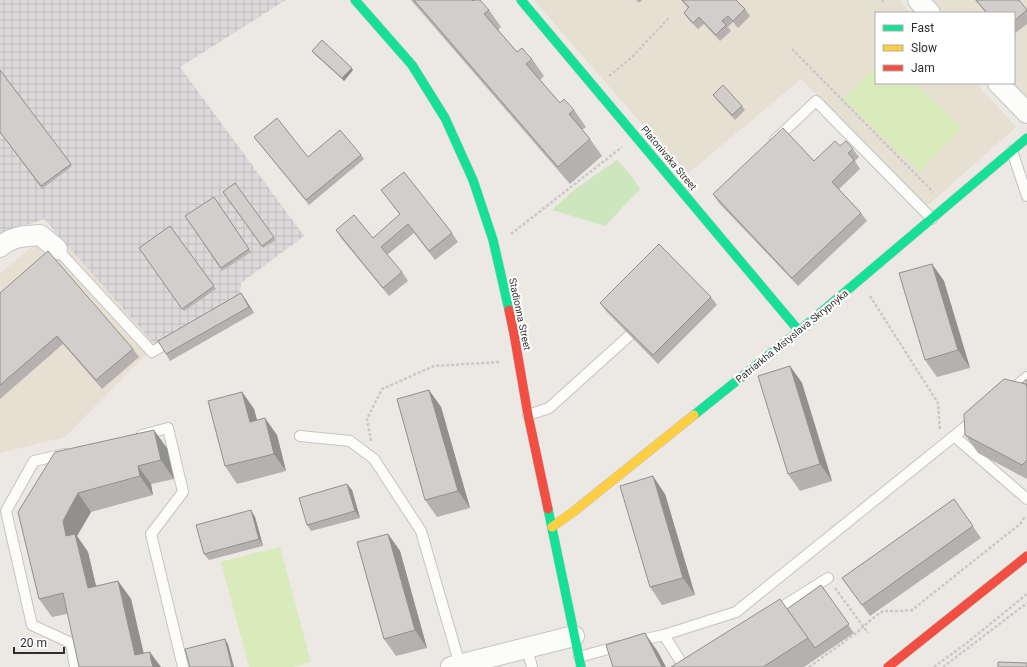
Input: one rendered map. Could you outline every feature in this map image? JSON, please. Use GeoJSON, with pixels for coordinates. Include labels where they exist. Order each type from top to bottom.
{"type":"FeatureCollection","features":[{"type":"Feature","properties":{"kind":"street","name":"Stadionna Street"},"geometry":{"type":"LineString","coordinates":[[355,0],[412,65],[445,118],[473,180],[493,240],[514,334],[528,415],[580,662]]}},
{"type":"Feature","properties":{"kind":"street","name":"Platonivska Street"},"geometry":{"type":"LineString","coordinates":[[521,0],[637,136],[799,331]]}},
{"type":"Feature","properties":{"kind":"street"},"geometry":{"type":"LineString","coordinates":[[918,0],[929,12]]}},
{"type":"Feature","properties":{"kind":"street"},"geometry":{"type":"LineString","coordinates":[[999,84],[1027,113]]}},
{"type":"Feature","properties":{"kind":"street","name":"Patriarkha Mstyslava Skrypnyka"},"geometry":{"type":"LineString","coordinates":[[552,528],[799,331],[1027,138]]}},
{"type":"Feature","properties":{"kind":"street"},"geometry":{"type":"LineString","coordinates":[[0,247],[4,243],[18,236],[40,235],[57,249]]}},
{"type":"Feature","properties":{"kind":"street"},"geometry":{"type":"LineString","coordinates":[[888,667],[1027,556]]}},
{"type":"Feature","properties":{"kind":"street"},"geometry":{"type":"LineString","coordinates":[[456,666],[574,636]]}},
{"type":"Feature","properties":{"kind":"lane"},"geometry":{"type":"LineString","coordinates":[[768,147],[816,101],[932,219]]}},
{"type":"Feature","properties":{"kind":"lane"},"geometry":{"type":"LineString","coordinates":[[1012,151],[1027,196]]}},
{"type":"Feature","properties":{"kind":"lane"},"geometry":{"type":"LineString","coordinates":[[57,249],[152,352],[169,342]]}},
{"type":"Feature","properties":{"kind":"lane"},"geometry":{"type":"LineString","coordinates":[[528,415],[549,408],[630,335]]}},
{"type":"Feature","properties":{"kind":"lane"},"geometry":{"type":"LineString","coordinates":[[1002,397],[1027,377]]}},
{"type":"Feature","properties":{"kind":"lane"},"geometry":{"type":"LineString","coordinates":[[580,662],[607,648],[664,635],[736,612],[984,412]]}},
{"type":"Feature","properties":{"kind":"lane"},"geometry":{"type":"LineString","coordinates":[[131,438],[168,428],[183,492],[151,534],[183,667]]}},
{"type":"Feature","properties":{"kind":"lane"},"geometry":{"type":"LineString","coordinates":[[300,436],[350,441],[374,459],[421,531],[456,666]]}},
{"type":"Feature","properties":{"kind":"lane"},"geometry":{"type":"LineString","coordinates":[[954,436],[1027,499]]}},
{"type":"Feature","properties":{"kind":"lane"},"geometry":{"type":"LineString","coordinates":[[71,452],[34,461],[6,511],[32,624],[70,643],[75,667]]}},
{"type":"Feature","properties":{"kind":"lane"},"geometry":{"type":"LineString","coordinates":[[765,618],[828,578]]}},
{"type":"Feature","properties":{"kind":"lane"},"geometry":{"type":"LineString","coordinates":[[664,635],[687,666]]}},
{"type":"Feature","properties":{"kind":"lane"},"geometry":{"type":"LineString","coordinates":[[527,648],[532,667]]}},
{"type":"Feature","properties":{"kind":"path"},"geometry":{"type":"LineString","coordinates":[[596,89],[631,58],[669,18]]}},
{"type":"Feature","properties":{"kind":"path"},"geometry":{"type":"LineString","coordinates":[[792,48],[947,206]]}},
{"type":"Feature","properties":{"kind":"path"},"geometry":{"type":"LineString","coordinates":[[493,240],[506,237],[637,136]]}},
{"type":"Feature","properties":{"kind":"path"},"geometry":{"type":"LineString","coordinates":[[860,280],[938,403],[941,447]]}},
{"type":"Feature","properties":{"kind":"path"},"geometry":{"type":"LineString","coordinates":[[374,459],[367,419],[382,389],[434,366],[500,362]]}},
{"type":"Feature","properties":{"kind":"path"},"geometry":{"type":"LineString","coordinates":[[809,667],[855,634],[883,611],[912,610],[1020,524],[1024,518],[1027,518]]}},
{"type":"Feature","properties":{"kind":"path"},"geometry":{"type":"LineString","coordinates":[[828,578],[868,633]]}},
{"type":"Feature","properties":{"kind":"path"},"geometry":{"type":"LineString","coordinates":[[934,667],[968,642],[1027,594]]}},
{"type":"Feature","properties":{"kind":"path"},"geometry":{"type":"LineString","coordinates":[[943,667],[1027,603]]}},
{"type":"Feature","properties":{"kind":"shaded area"},"geometry":{"type":"Polygon","coordinates":[[[0,0],[286,0],[180,67],[304,236],[241,283],[240,296],[155,345],[44,219],[0,234],[0,0]]]}},
{"type":"Feature","properties":{"kind":"shaded area"},"geometry":{"type":"Polygon","coordinates":[[[534,0],[899,0],[910,12],[875,12],[875,84],[977,84],[1016,127],[926,207],[801,79],[686,175],[534,0]]]}},
{"type":"Feature","properties":{"kind":"shaded area"},"geometry":{"type":"Polygon","coordinates":[[[929,0],[1027,0],[1027,103],[1009,84],[1015,84],[1015,12],[940,12],[929,0]]]}},
{"type":"Feature","properties":{"kind":"shaded area"},"geometry":{"type":"Polygon","coordinates":[[[53,230],[155,345],[65,437],[0,453],[0,273],[53,230]]]}},
{"type":"Feature","properties":{"kind":"green space"},"geometry":{"type":"Polygon","coordinates":[[[875,66],[875,84],[916,84],[962,128],[920,172],[844,99],[875,66]]]}},
{"type":"Feature","properties":{"kind":"green space"},"geometry":{"type":"Polygon","coordinates":[[[617,160],[630,174],[640,189],[605,226],[552,210],[575,189],[617,160]]]}},
{"type":"Feature","properties":{"kind":"green space"},"geometry":{"type":"Polygon","coordinates":[[[280,547],[311,662],[294,667],[249,667],[221,562],[280,547]]]}},
{"type":"Feature","properties":{"kind":"building"},"geometry":{"type":"Polygon","coordinates":[[[414,0],[480,0],[489,10],[484,14],[517,52],[522,48],[532,59],[526,64],[560,103],[564,99],[574,110],[569,114],[590,139],[558,167],[414,0]]]}},
{"type":"Feature","properties":{"kind":"building"},"geometry":{"type":"Polygon","coordinates":[[[682,0],[736,0],[745,9],[733,21],[728,16],[722,21],[726,25],[716,35],[699,17],[693,23],[684,13],[689,7],[682,0]]]}},
{"type":"Feature","properties":{"kind":"building"},"geometry":{"type":"Polygon","coordinates":[[[976,0],[1019,0],[1027,10],[1015,20],[1015,12],[986,12],[976,0]]]}},
{"type":"Feature","properties":{"kind":"building"},"geometry":{"type":"Polygon","coordinates":[[[322,40],[352,68],[342,78],[312,51],[322,40]]]}},
{"type":"Feature","properties":{"kind":"building"},"geometry":{"type":"Polygon","coordinates":[[[0,70],[71,164],[41,186],[0,132],[0,70]]]}},
{"type":"Feature","properties":{"kind":"building"},"geometry":{"type":"Polygon","coordinates":[[[723,85],[742,106],[732,115],[713,95],[723,85]]]}},
{"type":"Feature","properties":{"kind":"building"},"geometry":{"type":"Polygon","coordinates":[[[277,118],[308,157],[340,130],[361,155],[306,200],[254,137],[277,118]]]}},
{"type":"Feature","properties":{"kind":"building"},"geometry":{"type":"Polygon","coordinates":[[[783,128],[814,161],[835,141],[840,146],[846,141],[853,149],[848,153],[854,160],[832,182],[861,213],[792,278],[713,194],[783,128]]]}},
{"type":"Feature","properties":{"kind":"building"},"geometry":{"type":"Polygon","coordinates":[[[404,172],[452,233],[429,251],[408,224],[381,247],[402,272],[383,288],[336,230],[354,215],[373,238],[400,214],[381,190],[404,172]]]}},
{"type":"Feature","properties":{"kind":"building"},"geometry":{"type":"Polygon","coordinates":[[[235,183],[274,237],[262,246],[223,192],[235,183]]]}},
{"type":"Feature","properties":{"kind":"building"},"geometry":{"type":"Polygon","coordinates":[[[214,197],[249,249],[221,268],[185,216],[214,197]]]}},
{"type":"Feature","properties":{"kind":"building"},"geometry":{"type":"Polygon","coordinates":[[[170,226],[214,286],[182,309],[139,248],[170,226]]]}},
{"type":"Feature","properties":{"kind":"building"},"geometry":{"type":"Polygon","coordinates":[[[659,244],[711,297],[653,355],[600,303],[659,244]]]}},
{"type":"Feature","properties":{"kind":"building"},"geometry":{"type":"Polygon","coordinates":[[[48,251],[133,349],[96,380],[57,336],[0,385],[0,293],[48,251]]]}},
{"type":"Feature","properties":{"kind":"building"},"geometry":{"type":"Polygon","coordinates":[[[932,264],[958,350],[925,360],[899,273],[932,264]]]}},
{"type":"Feature","properties":{"kind":"building"},"geometry":{"type":"Polygon","coordinates":[[[241,293],[249,307],[166,354],[158,341],[241,293]]]}},
{"type":"Feature","properties":{"kind":"building"},"geometry":{"type":"Polygon","coordinates":[[[790,366],[820,464],[788,474],[758,376],[790,366]]]}},
{"type":"Feature","properties":{"kind":"building"},"geometry":{"type":"Polygon","coordinates":[[[1004,379],[1026,384],[1027,388],[1027,460],[1022,465],[965,435],[964,414],[1004,379]]]}},
{"type":"Feature","properties":{"kind":"building"},"geometry":{"type":"Polygon","coordinates":[[[1027,379],[1027,386],[1026,384],[1022,383],[1027,379]]]}},
{"type":"Feature","properties":{"kind":"building"},"geometry":{"type":"Polygon","coordinates":[[[429,390],[458,491],[425,500],[397,399],[429,390]]]}},
{"type":"Feature","properties":{"kind":"building"},"geometry":{"type":"Polygon","coordinates":[[[242,392],[250,422],[265,418],[274,454],[225,466],[208,401],[242,392]]]}},
{"type":"Feature","properties":{"kind":"building"},"geometry":{"type":"Polygon","coordinates":[[[154,430],[161,460],[138,466],[140,476],[78,493],[63,521],[66,536],[75,534],[88,588],[118,581],[135,655],[150,652],[153,667],[79,667],[63,593],[39,599],[18,512],[55,452],[154,430]]]}},
{"type":"Feature","properties":{"kind":"building"},"geometry":{"type":"Polygon","coordinates":[[[653,476],[683,578],[650,587],[620,486],[653,476]]]}},
{"type":"Feature","properties":{"kind":"building"},"geometry":{"type":"Polygon","coordinates":[[[347,484],[355,511],[307,525],[299,498],[347,484]]]}},
{"type":"Feature","properties":{"kind":"building"},"geometry":{"type":"Polygon","coordinates":[[[954,499],[973,526],[862,605],[842,578],[954,499]]]}},
{"type":"Feature","properties":{"kind":"building"},"geometry":{"type":"Polygon","coordinates":[[[251,510],[259,539],[204,554],[196,525],[251,510]]]}},
{"type":"Feature","properties":{"kind":"building"},"geometry":{"type":"Polygon","coordinates":[[[388,534],[415,630],[384,639],[357,542],[388,534]]]}},
{"type":"Feature","properties":{"kind":"building"},"geometry":{"type":"Polygon","coordinates":[[[821,585],[849,624],[815,648],[787,609],[821,585]]]}},
{"type":"Feature","properties":{"kind":"building"},"geometry":{"type":"Polygon","coordinates":[[[780,599],[808,638],[763,667],[671,667],[780,599]]]}},
{"type":"Feature","properties":{"kind":"building"},"geometry":{"type":"Polygon","coordinates":[[[645,633],[662,667],[613,667],[606,645],[645,633]]]}},
{"type":"Feature","properties":{"kind":"building"},"geometry":{"type":"Polygon","coordinates":[[[225,639],[232,667],[190,667],[185,649],[225,639]]]}},
{"type":"Feature","properties":{"kind":"building"},"geometry":{"type":"Polygon","coordinates":[[[998,662],[1027,663],[1027,667],[998,667],[998,662]]]}},
{"type":"Feature","properties":{"kind":"traffic: fast"},"geometry":{"type":"LineString","coordinates":[[355,0],[412,65],[445,118],[473,180],[493,240],[509,310]]}},
{"type":"Feature","properties":{"kind":"traffic: fast"},"geometry":{"type":"LineString","coordinates":[[521,0],[799,331]]}},
{"type":"Feature","properties":{"kind":"traffic: fast"},"geometry":{"type":"LineString","coordinates":[[694,415],[799,331],[1027,138]]}},
{"type":"Feature","properties":{"kind":"traffic: fast"},"geometry":{"type":"LineString","coordinates":[[548,509],[581,667]]}},
{"type":"Feature","properties":{"kind":"traffic: slow"},"geometry":{"type":"LineString","coordinates":[[552,527],[573,512],[694,415]]}},
{"type":"Feature","properties":{"kind":"traffic: jam"},"geometry":{"type":"LineString","coordinates":[[509,310],[528,415],[548,509]]}},
{"type":"Feature","properties":{"kind":"traffic: jam"},"geometry":{"type":"LineString","coordinates":[[888,667],[1027,556]]}}]}
